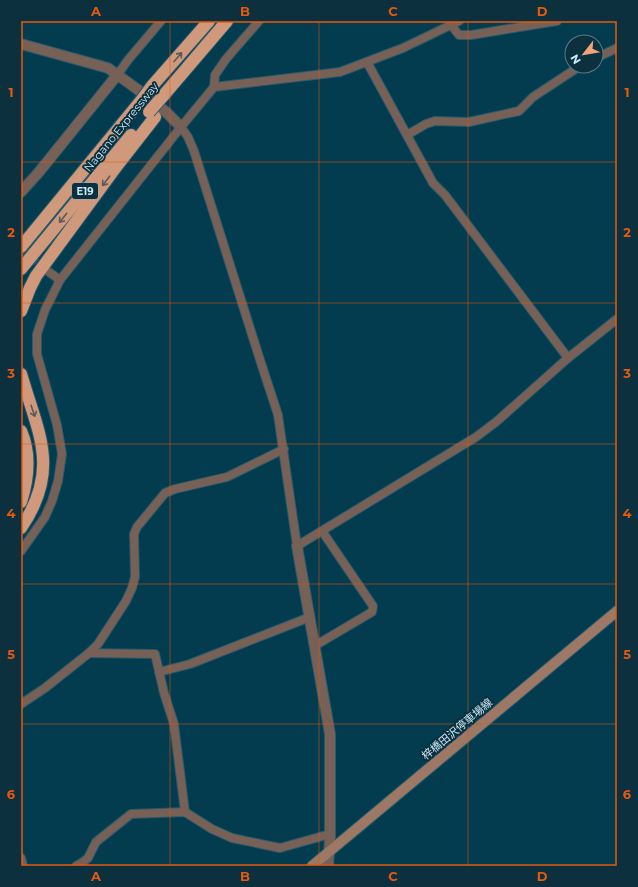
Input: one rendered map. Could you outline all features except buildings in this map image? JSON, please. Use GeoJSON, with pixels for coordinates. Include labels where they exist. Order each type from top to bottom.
{"type":"FeatureCollection","features":[{"type":"Feature","properties":{"kind":"highway","name":"Nagano Expressway"},"geometry":{"type":"LineString","coordinates":[[21,247],[152,86],[209,21]]}},
{"type":"Feature","properties":{"kind":"highway","name":"Nagano Expressway"},"geometry":{"type":"LineString","coordinates":[[21,269],[166,98],[205,46],[227,21]]}},
{"type":"Feature","properties":{"kind":"highway"},"geometry":{"type":"LineString","coordinates":[[21,311],[36,276],[107,179],[152,114]]}},
{"type":"Feature","properties":{"kind":"highway"},"geometry":{"type":"LineString","coordinates":[[21,374],[40,432],[43,448],[43,462],[39,493],[35,504],[21,528]]}},
{"type":"Feature","properties":{"kind":"highway"},"geometry":{"type":"LineString","coordinates":[[21,431],[26,446],[28,468],[21,502]]}},
{"type":"Feature","properties":{"kind":"main road","name":"梓橋田沢停車場線"},"geometry":{"type":"LineString","coordinates":[[312,866],[617,611]]}},
{"type":"Feature","properties":{"kind":"street"},"geometry":{"type":"LineString","coordinates":[[21,192],[114,81],[128,60],[161,21]]}},
{"type":"Feature","properties":{"kind":"street"},"geometry":{"type":"LineString","coordinates":[[21,550],[45,517],[52,501],[62,454],[57,425],[39,362],[37,334],[45,310],[60,280],[214,87],[215,75],[226,59],[259,21]]}},
{"type":"Feature","properties":{"kind":"street"},"geometry":{"type":"LineString","coordinates":[[214,87],[340,72],[403,48],[455,23],[459,36],[471,36],[557,21]]}},
{"type":"Feature","properties":{"kind":"street"},"geometry":{"type":"LineString","coordinates":[[21,44],[108,68],[118,74],[166,112],[181,127],[188,137],[194,151],[278,416],[298,546],[330,734],[330,834],[328,866]]}},
{"type":"Feature","properties":{"kind":"street"},"geometry":{"type":"LineString","coordinates":[[604,54],[617,48]]}},
{"type":"Feature","properties":{"kind":"street"},"geometry":{"type":"LineString","coordinates":[[367,62],[433,182],[568,358]]}},
{"type":"Feature","properties":{"kind":"street"},"geometry":{"type":"LineString","coordinates":[[407,135],[426,124],[435,121],[469,122],[518,111],[533,96],[567,74]]}},
{"type":"Feature","properties":{"kind":"street"},"geometry":{"type":"LineString","coordinates":[[49,272],[60,280]]}},
{"type":"Feature","properties":{"kind":"street"},"geometry":{"type":"LineString","coordinates":[[298,546],[476,437],[496,422],[568,358],[617,319]]}},
{"type":"Feature","properties":{"kind":"street"},"geometry":{"type":"LineString","coordinates":[[21,704],[45,688],[89,654],[98,644],[126,600],[135,577],[134,534],[137,527],[159,500],[175,489],[227,477],[284,449]]}},
{"type":"Feature","properties":{"kind":"street"},"geometry":{"type":"LineString","coordinates":[[316,645],[372,612],[373,606],[322,531]]}},
{"type":"Feature","properties":{"kind":"street"},"geometry":{"type":"LineString","coordinates":[[159,672],[190,664],[310,617]]}},
{"type":"Feature","properties":{"kind":"street"},"geometry":{"type":"LineString","coordinates":[[89,654],[155,654],[164,692],[174,724],[185,812]]}},
{"type":"Feature","properties":{"kind":"street"},"geometry":{"type":"LineString","coordinates":[[76,866],[88,858],[96,842],[131,814],[185,812],[232,838],[280,848],[330,834]]}},
{"type":"Feature","properties":{"kind":"street"},"geometry":{"type":"LineString","coordinates":[[21,858],[23,866]]}},
{"type":"Feature","properties":{"kind":"tunnel"},"geometry":{"type":"LineString","coordinates":[[21,250],[46,269]]}}]}
